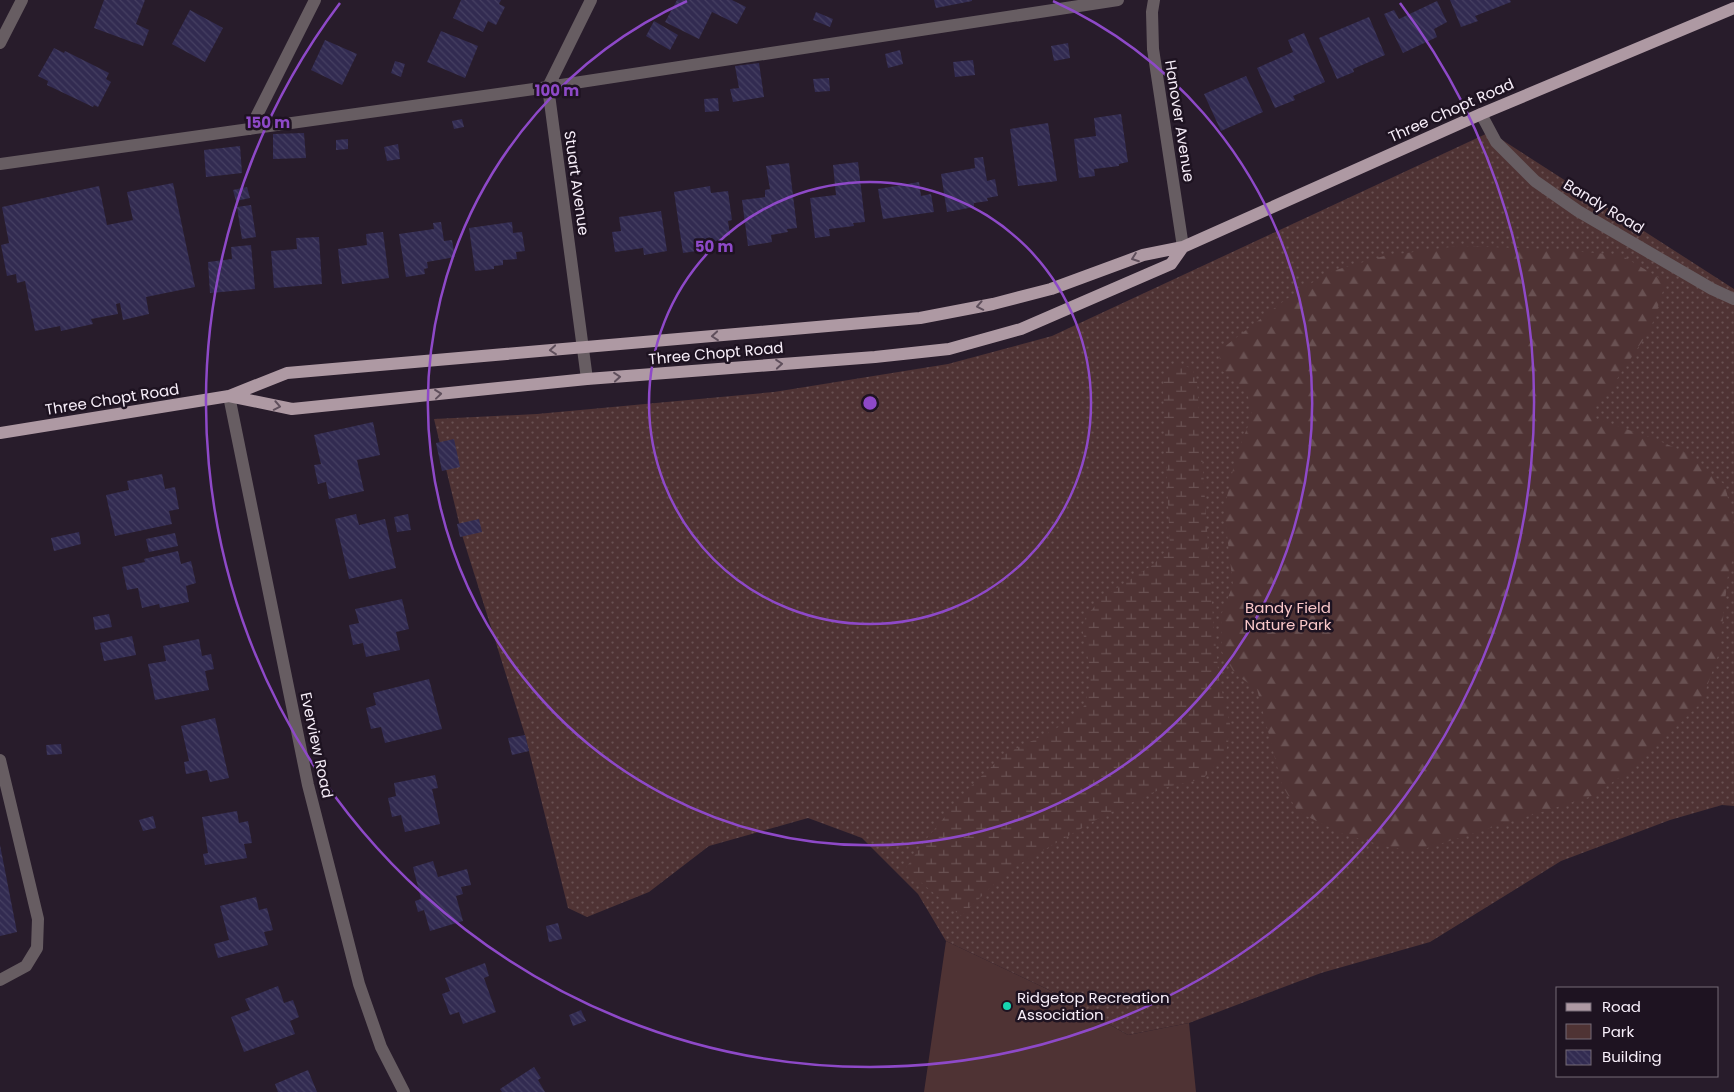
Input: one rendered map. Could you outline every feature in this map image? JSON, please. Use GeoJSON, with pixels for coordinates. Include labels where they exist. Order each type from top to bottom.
{"type":"FeatureCollection","features":[{"type":"Feature","properties":{"kind":"main road","name":"Three Chopt Road"},"geometry":{"type":"LineString","coordinates":[[0,434],[229,396],[287,373],[920,318],[993,304],[1051,289],[1143,255],[1182,247],[1480,114],[1734,8]]}},
{"type":"Feature","properties":{"kind":"main road","name":"Three Chopt Road"},"geometry":{"type":"LineString","coordinates":[[229,396],[292,409],[587,380],[949,349],[1020,329],[1171,264],[1182,247]]}},
{"type":"Feature","properties":{"kind":"street"},"geometry":{"type":"LineString","coordinates":[[0,42],[22,0]]}},
{"type":"Feature","properties":{"kind":"street"},"geometry":{"type":"LineString","coordinates":[[250,129],[315,0]]}},
{"type":"Feature","properties":{"kind":"street"},"geometry":{"type":"LineString","coordinates":[[548,87],[591,0]]}},
{"type":"Feature","properties":{"kind":"street"},"geometry":{"type":"LineString","coordinates":[[0,164],[548,87],[1118,0]]}},
{"type":"Feature","properties":{"kind":"street","name":"Hanover Avenue"},"geometry":{"type":"LineString","coordinates":[[1154,0],[1152,12],[1152,49],[1182,247]]}},
{"type":"Feature","properties":{"kind":"street","name":"Stuart Avenue"},"geometry":{"type":"LineString","coordinates":[[548,87],[587,380]]}},
{"type":"Feature","properties":{"kind":"street","name":"Bandy Road"},"geometry":{"type":"LineString","coordinates":[[1480,114],[1496,142],[1535,181],[1578,211],[1712,289],[1734,299]]}},
{"type":"Feature","properties":{"kind":"street","name":"Everview Road"},"geometry":{"type":"LineString","coordinates":[[229,396],[308,785],[359,984],[381,1047],[404,1092]]}},
{"type":"Feature","properties":{"kind":"street"},"geometry":{"type":"LineString","coordinates":[[0,760],[38,919],[37,948],[26,966],[0,980]]}},
{"type":"Feature","properties":{"kind":"green space","name":"Bandy Field Nature Park"},"geometry":{"type":"Polygon","coordinates":[[[1490,132],[1734,289],[1734,806],[1722,805],[1670,820],[1561,861],[1430,942],[1321,973],[1189,1023],[1128,1035],[1047,989],[946,941],[918,894],[862,838],[808,818],[709,846],[649,892],[587,917],[568,908],[525,735],[462,535],[434,419],[537,414],[774,392],[948,364],[1052,336],[1490,132]]]}},
{"type":"Feature","properties":{"kind":"green space"},"geometry":{"type":"Polygon","coordinates":[[[1458,246],[1545,249],[1621,255],[1666,282],[1651,328],[1613,385],[1595,407],[1594,418],[1655,439],[1687,453],[1725,485],[1734,525],[1734,554],[1728,575],[1719,653],[1701,703],[1632,769],[1592,796],[1421,850],[1392,848],[1343,834],[1298,812],[1282,785],[1257,689],[1235,674],[1222,652],[1221,615],[1233,585],[1224,510],[1236,456],[1252,416],[1248,396],[1235,380],[1221,370],[1219,351],[1285,300],[1329,272],[1384,256],[1458,246]]]}},
{"type":"Feature","properties":{"kind":"green space"},"geometry":{"type":"Polygon","coordinates":[[[1179,365],[1192,368],[1197,381],[1213,618],[1219,679],[1231,728],[1226,752],[1203,779],[1163,788],[1103,816],[1009,870],[961,916],[905,869],[928,837],[968,789],[1005,754],[1074,718],[1084,706],[1091,684],[1082,627],[1086,616],[1103,597],[1154,564],[1170,546],[1163,388],[1165,371],[1179,365]]]}},
{"type":"Feature","properties":{"kind":"green space","name":"Ridgetop Recreation Association"},"geometry":{"type":"Polygon","coordinates":[[[946,941],[1047,989],[1128,1035],[1189,1023],[1196,1092],[924,1092],[946,941]]]}},
{"type":"Feature","properties":{"kind":"building"},"geometry":{"type":"Polygon","coordinates":[[[104,0],[145,0],[136,24],[149,30],[143,46],[94,28],[104,0]]]}},
{"type":"Feature","properties":{"kind":"building"},"geometry":{"type":"Polygon","coordinates":[[[461,0],[501,0],[499,4],[505,7],[496,25],[488,21],[483,32],[453,18],[461,0]]]}},
{"type":"Feature","properties":{"kind":"building"},"geometry":{"type":"Polygon","coordinates":[[[677,0],[732,0],[746,7],[737,24],[712,12],[699,39],[665,22],[677,0]]]}},
{"type":"Feature","properties":{"kind":"building"},"geometry":{"type":"Polygon","coordinates":[[[934,0],[972,0],[972,1],[936,8],[934,0]]]}},
{"type":"Feature","properties":{"kind":"building"},"geometry":{"type":"Polygon","coordinates":[[[1450,0],[1510,0],[1511,2],[1475,16],[1478,21],[1461,27],[1450,0]]]}},
{"type":"Feature","properties":{"kind":"building"},"geometry":{"type":"Polygon","coordinates":[[[1437,1],[1447,22],[1434,29],[1437,37],[1403,53],[1384,14],[1394,10],[1399,19],[1437,1]]]}},
{"type":"Feature","properties":{"kind":"building"},"geometry":{"type":"Polygon","coordinates":[[[190,10],[223,28],[205,62],[172,44],[190,10]]]}},
{"type":"Feature","properties":{"kind":"building"},"geometry":{"type":"Polygon","coordinates":[[[816,12],[833,19],[830,27],[813,20],[816,12]]]}},
{"type":"Feature","properties":{"kind":"building"},"geometry":{"type":"Polygon","coordinates":[[[1369,17],[1385,55],[1353,69],[1354,72],[1337,79],[1319,38],[1369,17]]]}},
{"type":"Feature","properties":{"kind":"building"},"geometry":{"type":"Polygon","coordinates":[[[654,21],[678,35],[670,50],[646,36],[654,21]]]}},
{"type":"Feature","properties":{"kind":"building"},"geometry":{"type":"Polygon","coordinates":[[[441,31],[478,46],[465,78],[427,62],[441,31]]]}},
{"type":"Feature","properties":{"kind":"building"},"geometry":{"type":"Polygon","coordinates":[[[1304,33],[1325,82],[1293,96],[1295,100],[1275,108],[1257,68],[1293,52],[1288,40],[1304,33]]]}},
{"type":"Feature","properties":{"kind":"building"},"geometry":{"type":"Polygon","coordinates":[[[325,40],[357,54],[342,85],[311,70],[325,40]]]}},
{"type":"Feature","properties":{"kind":"building"},"geometry":{"type":"Polygon","coordinates":[[[1068,43],[1070,58],[1054,61],[1051,46],[1068,43]]]}},
{"type":"Feature","properties":{"kind":"building"},"geometry":{"type":"Polygon","coordinates":[[[54,48],[64,53],[65,51],[109,73],[106,79],[111,82],[98,107],[94,105],[93,107],[47,85],[48,81],[38,76],[54,48]]]}},
{"type":"Feature","properties":{"kind":"building"},"geometry":{"type":"Polygon","coordinates":[[[900,50],[903,64],[888,68],[885,54],[900,50]]]}},
{"type":"Feature","properties":{"kind":"building"},"geometry":{"type":"Polygon","coordinates":[[[973,60],[975,75],[955,77],[953,62],[973,60]]]}},
{"type":"Feature","properties":{"kind":"building"},"geometry":{"type":"Polygon","coordinates":[[[395,61],[405,64],[401,77],[391,73],[395,61]]]}},
{"type":"Feature","properties":{"kind":"building"},"geometry":{"type":"Polygon","coordinates":[[[759,63],[764,97],[733,102],[730,89],[739,88],[735,66],[759,63]]]}},
{"type":"Feature","properties":{"kind":"building"},"geometry":{"type":"Polygon","coordinates":[[[1246,76],[1263,112],[1221,131],[1204,94],[1246,76]]]}},
{"type":"Feature","properties":{"kind":"building"},"geometry":{"type":"Polygon","coordinates":[[[829,78],[830,91],[815,92],[813,79],[829,78]]]}},
{"type":"Feature","properties":{"kind":"building"},"geometry":{"type":"Polygon","coordinates":[[[718,98],[719,111],[705,112],[704,99],[718,98]]]}},
{"type":"Feature","properties":{"kind":"building"},"geometry":{"type":"Polygon","coordinates":[[[1121,114],[1128,162],[1119,164],[1119,166],[1094,169],[1095,176],[1079,178],[1074,139],[1096,136],[1094,118],[1121,114]]]}},
{"type":"Feature","properties":{"kind":"building"},"geometry":{"type":"Polygon","coordinates":[[[462,119],[464,127],[454,129],[452,121],[462,119]]]}},
{"type":"Feature","properties":{"kind":"building"},"geometry":{"type":"Polygon","coordinates":[[[1048,123],[1057,181],[1018,186],[1010,129],[1048,123]]]}},
{"type":"Feature","properties":{"kind":"building"},"geometry":{"type":"Polygon","coordinates":[[[304,133],[306,158],[273,159],[273,134],[304,133]]]}},
{"type":"Feature","properties":{"kind":"building"},"geometry":{"type":"Polygon","coordinates":[[[348,139],[348,149],[336,150],[336,140],[348,139]]]}},
{"type":"Feature","properties":{"kind":"building"},"geometry":{"type":"Polygon","coordinates":[[[398,144],[400,159],[387,161],[384,147],[398,144]]]}},
{"type":"Feature","properties":{"kind":"building"},"geometry":{"type":"Polygon","coordinates":[[[240,146],[242,173],[206,177],[204,150],[240,146]]]}},
{"type":"Feature","properties":{"kind":"building"},"geometry":{"type":"Polygon","coordinates":[[[983,157],[987,181],[995,179],[998,196],[987,198],[988,201],[974,203],[974,207],[947,212],[941,174],[975,168],[974,158],[983,157]]]}},
{"type":"Feature","properties":{"kind":"building"},"geometry":{"type":"Polygon","coordinates":[[[858,162],[865,222],[853,223],[854,226],[829,229],[830,236],[815,238],[810,198],[836,195],[833,165],[858,162]]]}},
{"type":"Feature","properties":{"kind":"building"},"geometry":{"type":"Polygon","coordinates":[[[789,163],[797,228],[787,229],[788,232],[771,235],[772,242],[748,246],[742,200],[765,197],[765,190],[770,189],[766,166],[789,163]]]}},
{"type":"Feature","properties":{"kind":"building"},"geometry":{"type":"Polygon","coordinates":[[[919,182],[921,196],[931,194],[934,212],[883,219],[878,189],[919,182]]]}},
{"type":"Feature","properties":{"kind":"building"},"geometry":{"type":"Polygon","coordinates":[[[173,183],[195,287],[146,297],[149,314],[123,320],[120,303],[116,304],[118,314],[91,319],[93,324],[61,331],[60,326],[35,331],[25,281],[17,283],[16,274],[7,276],[1,245],[9,243],[2,207],[99,186],[107,225],[133,220],[127,192],[173,183]]]}},
{"type":"Feature","properties":{"kind":"building"},"geometry":{"type":"Polygon","coordinates":[[[710,186],[711,193],[728,191],[732,220],[728,221],[730,235],[721,237],[721,240],[696,244],[697,251],[683,253],[674,192],[710,186]]]}},
{"type":"Feature","properties":{"kind":"building"},"geometry":{"type":"Polygon","coordinates":[[[247,187],[250,198],[236,201],[233,190],[247,187]]]}},
{"type":"Feature","properties":{"kind":"building"},"geometry":{"type":"Polygon","coordinates":[[[251,205],[256,237],[242,239],[237,207],[251,205]]]}},
{"type":"Feature","properties":{"kind":"building"},"geometry":{"type":"Polygon","coordinates":[[[661,211],[667,251],[644,255],[643,248],[615,252],[612,232],[621,231],[619,217],[661,211]]]}},
{"type":"Feature","properties":{"kind":"building"},"geometry":{"type":"Polygon","coordinates":[[[441,222],[444,241],[452,240],[455,257],[427,262],[428,268],[424,269],[425,274],[406,277],[399,234],[434,229],[433,223],[441,222]]]}},
{"type":"Feature","properties":{"kind":"building"},"geometry":{"type":"Polygon","coordinates":[[[512,222],[513,233],[522,232],[525,251],[516,252],[517,259],[503,260],[503,265],[494,266],[494,269],[475,271],[469,228],[512,222]]]}},
{"type":"Feature","properties":{"kind":"building"},"geometry":{"type":"Polygon","coordinates":[[[383,232],[389,278],[342,284],[338,249],[367,245],[366,234],[383,232]]]}},
{"type":"Feature","properties":{"kind":"building"},"geometry":{"type":"Polygon","coordinates":[[[319,237],[322,284],[274,288],[271,251],[297,249],[296,238],[319,237]]]}},
{"type":"Feature","properties":{"kind":"building"},"geometry":{"type":"Polygon","coordinates":[[[251,245],[255,289],[210,293],[208,262],[232,259],[231,247],[251,245]]]}},
{"type":"Feature","properties":{"kind":"building"},"geometry":{"type":"Polygon","coordinates":[[[373,422],[380,455],[357,460],[364,491],[329,499],[326,482],[318,484],[314,465],[321,464],[314,435],[373,422]]]}},
{"type":"Feature","properties":{"kind":"building"},"geometry":{"type":"Polygon","coordinates":[[[454,439],[460,467],[442,471],[436,443],[454,439]]]}},
{"type":"Feature","properties":{"kind":"building"},"geometry":{"type":"Polygon","coordinates":[[[162,474],[165,489],[175,487],[179,509],[169,511],[172,524],[115,536],[106,495],[129,490],[127,481],[162,474]]]}},
{"type":"Feature","properties":{"kind":"building"},"geometry":{"type":"Polygon","coordinates":[[[356,514],[359,525],[385,519],[396,568],[349,579],[335,519],[356,514]]]}},
{"type":"Feature","properties":{"kind":"building"},"geometry":{"type":"Polygon","coordinates":[[[408,514],[411,530],[397,532],[394,517],[408,514]]]}},
{"type":"Feature","properties":{"kind":"building"},"geometry":{"type":"Polygon","coordinates":[[[479,519],[482,532],[460,537],[457,524],[479,519]]]}},
{"type":"Feature","properties":{"kind":"building"},"geometry":{"type":"Polygon","coordinates":[[[79,532],[81,544],[54,551],[51,538],[79,532]]]}},
{"type":"Feature","properties":{"kind":"building"},"geometry":{"type":"Polygon","coordinates":[[[175,533],[178,546],[149,552],[146,539],[175,533]]]}},
{"type":"Feature","properties":{"kind":"building"},"geometry":{"type":"Polygon","coordinates":[[[178,551],[181,564],[191,561],[196,583],[186,586],[189,602],[160,608],[159,604],[142,608],[138,588],[127,590],[122,567],[145,562],[144,559],[178,551]]]}},
{"type":"Feature","properties":{"kind":"building"},"geometry":{"type":"Polygon","coordinates":[[[402,599],[409,629],[396,632],[400,650],[366,657],[363,643],[353,645],[349,625],[359,623],[355,609],[402,599]]]}},
{"type":"Feature","properties":{"kind":"building"},"geometry":{"type":"Polygon","coordinates":[[[109,614],[112,627],[95,630],[93,617],[109,614]]]}},
{"type":"Feature","properties":{"kind":"building"},"geometry":{"type":"Polygon","coordinates":[[[132,636],[136,655],[104,661],[100,643],[132,636]]]}},
{"type":"Feature","properties":{"kind":"building"},"geometry":{"type":"Polygon","coordinates":[[[199,639],[202,656],[211,654],[214,669],[205,671],[209,690],[155,700],[148,664],[166,661],[163,646],[199,639]]]}},
{"type":"Feature","properties":{"kind":"building"},"geometry":{"type":"Polygon","coordinates":[[[429,679],[442,729],[385,743],[381,727],[371,729],[366,708],[376,705],[373,693],[429,679]]]}},
{"type":"Feature","properties":{"kind":"building"},"geometry":{"type":"Polygon","coordinates":[[[215,718],[229,778],[210,782],[207,770],[186,774],[184,762],[189,761],[181,726],[215,718]]]}},
{"type":"Feature","properties":{"kind":"building"},"geometry":{"type":"Polygon","coordinates":[[[525,735],[529,751],[512,755],[508,738],[525,735]]]}},
{"type":"Feature","properties":{"kind":"building"},"geometry":{"type":"Polygon","coordinates":[[[61,744],[62,754],[47,755],[46,745],[61,744]]]}},
{"type":"Feature","properties":{"kind":"building"},"geometry":{"type":"Polygon","coordinates":[[[435,775],[438,788],[432,789],[440,824],[405,832],[401,815],[392,817],[388,798],[396,796],[394,783],[435,775]]]}},
{"type":"Feature","properties":{"kind":"building"},"geometry":{"type":"Polygon","coordinates":[[[237,811],[239,823],[248,821],[252,843],[244,844],[247,858],[205,865],[203,854],[208,853],[202,817],[237,811]]]}},
{"type":"Feature","properties":{"kind":"building"},"geometry":{"type":"Polygon","coordinates":[[[153,816],[156,828],[143,831],[139,820],[153,816]]]}},
{"type":"Feature","properties":{"kind":"building"},"geometry":{"type":"Polygon","coordinates":[[[0,845],[17,932],[0,936],[0,845]]]}},
{"type":"Feature","properties":{"kind":"building"},"geometry":{"type":"Polygon","coordinates":[[[433,861],[438,877],[467,869],[471,885],[461,887],[463,894],[456,896],[463,921],[430,931],[424,910],[418,912],[415,901],[421,899],[413,867],[433,861]]]}},
{"type":"Feature","properties":{"kind":"building"},"geometry":{"type":"Polygon","coordinates":[[[256,897],[259,910],[267,908],[273,930],[264,932],[268,945],[218,958],[214,944],[229,940],[220,906],[256,897]]]}},
{"type":"Feature","properties":{"kind":"building"},"geometry":{"type":"Polygon","coordinates":[[[558,923],[562,939],[549,942],[546,926],[558,923]]]}},
{"type":"Feature","properties":{"kind":"building"},"geometry":{"type":"Polygon","coordinates":[[[485,963],[489,976],[484,978],[496,1012],[463,1024],[459,1012],[450,1015],[442,994],[450,991],[445,978],[485,963]]]}},
{"type":"Feature","properties":{"kind":"building"},"geometry":{"type":"Polygon","coordinates":[[[278,986],[284,1003],[293,1000],[299,1017],[290,1021],[295,1034],[244,1052],[231,1017],[250,1010],[245,999],[278,986]]]}},
{"type":"Feature","properties":{"kind":"building"},"geometry":{"type":"Polygon","coordinates":[[[581,1010],[586,1021],[573,1026],[569,1015],[581,1010]]]}},
{"type":"Feature","properties":{"kind":"building"},"geometry":{"type":"Polygon","coordinates":[[[534,1067],[541,1078],[538,1080],[545,1092],[502,1092],[500,1089],[534,1067]]]}},
{"type":"Feature","properties":{"kind":"building"},"geometry":{"type":"Polygon","coordinates":[[[308,1070],[317,1092],[278,1092],[275,1084],[308,1070]]]}},
{"type":"Feature","properties":{"kind":"place","name":"Ridgetop Recreation Association"},"geometry":{"type":"Point","coordinates":[1007,1006]}}]}
